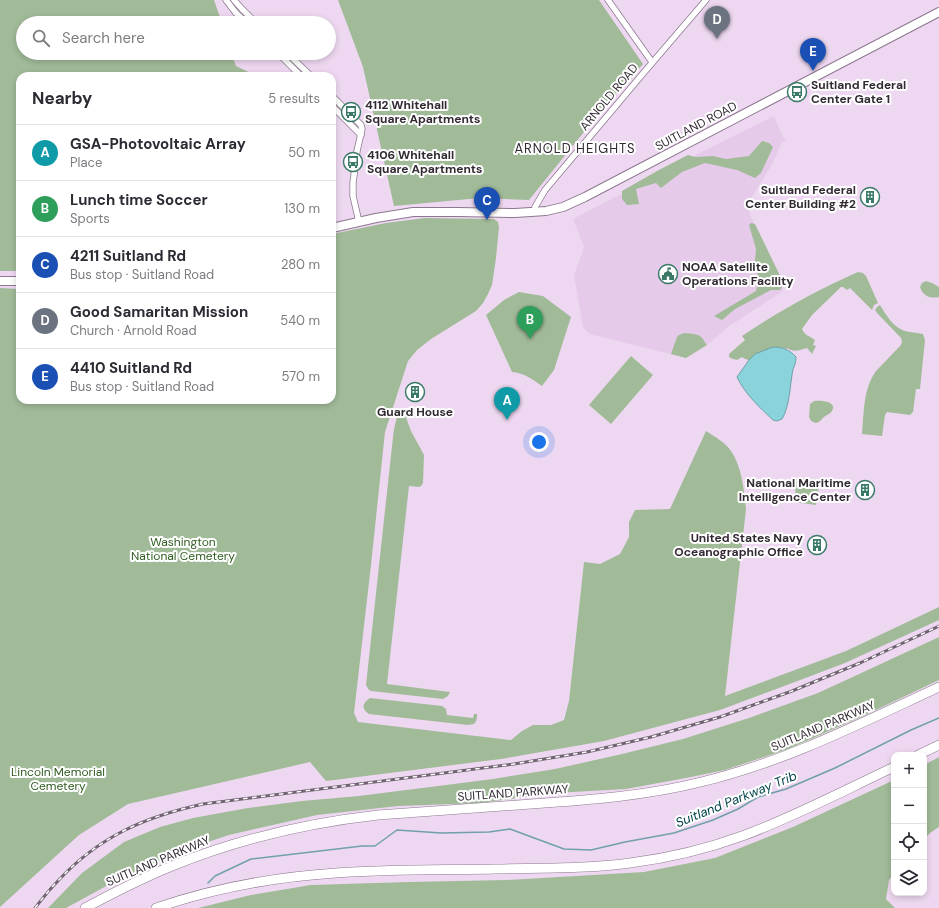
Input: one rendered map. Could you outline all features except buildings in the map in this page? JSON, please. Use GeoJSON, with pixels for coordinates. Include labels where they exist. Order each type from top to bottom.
{"type":"FeatureCollection","features":[{"type":"Feature","properties":{"kind":"highway","name":"SUITLAND PARKWAY"},"geometry":{"type":"LineString","coordinates":[[84,908],[144,878],[202,854],[254,838],[309,825],[341,819],[385,814],[571,802],[666,790],[703,782],[760,765],[802,750],[939,687]]}},
{"type":"Feature","properties":{"kind":"highway"},"geometry":{"type":"LineString","coordinates":[[924,752],[939,745]]}},
{"type":"Feature","properties":{"kind":"highway"},"geometry":{"type":"LineString","coordinates":[[156,908],[191,897],[234,887],[307,875],[366,871],[584,867],[628,863],[672,856],[744,835],[891,768]]}},
{"type":"Feature","properties":{"kind":"main road","name":"SUITLAND ROAD"},"geometry":{"type":"LineString","coordinates":[[336,227],[396,214],[423,212],[504,213],[535,212],[555,209],[585,197],[939,12]]}},
{"type":"Feature","properties":{"kind":"main road"},"geometry":{"type":"LineString","coordinates":[[0,281],[16,281]]}},
{"type":"Feature","properties":{"kind":"street"},"geometry":{"type":"LineString","coordinates":[[226,0],[239,16]]}},
{"type":"Feature","properties":{"kind":"street"},"geometry":{"type":"LineString","coordinates":[[234,0],[249,16]]}},
{"type":"Feature","properties":{"kind":"street"},"geometry":{"type":"LineString","coordinates":[[608,0],[652,62]]}},
{"type":"Feature","properties":{"kind":"street","name":"ARNOLD ROAD"},"geometry":{"type":"LineString","coordinates":[[535,212],[535,207],[545,190],[706,0]]}},
{"type":"Feature","properties":{"kind":"street"},"geometry":{"type":"LineString","coordinates":[[285,60],[297,72]]}},
{"type":"Feature","properties":{"kind":"street"},"geometry":{"type":"LineString","coordinates":[[294,60],[307,72]]}},
{"type":"Feature","properties":{"kind":"street"},"geometry":{"type":"LineString","coordinates":[[336,100],[361,125],[362,129],[357,151],[353,183],[353,196],[359,222]]}},
{"type":"Feature","properties":{"kind":"street"},"geometry":{"type":"LineString","coordinates":[[336,110],[361,135]]}},
{"type":"Feature","properties":{"kind":"shaded area","name":"NOAA Satellite Operations Facility"},"geometry":{"type":"Polygon","coordinates":[[[774,116],[783,137],[786,140],[782,142],[773,163],[747,205],[751,217],[784,284],[783,291],[728,327],[707,345],[686,358],[587,332],[583,327],[574,275],[584,247],[573,219],[774,116]]]}},
{"type":"Feature","properties":{"kind":"shaded area"},"geometry":{"type":"Polygon","coordinates":[[[773,347],[786,349],[796,357],[787,408],[782,419],[777,421],[773,420],[753,400],[737,377],[755,354],[773,347]]]}},
{"type":"Feature","properties":{"kind":"green space"},"geometry":{"type":"Polygon","coordinates":[[[0,0],[214,0],[220,16],[16,16],[16,60],[234,60],[236,66],[249,72],[16,72],[16,271],[0,271],[0,0]]]}},
{"type":"Feature","properties":{"kind":"green space"},"geometry":{"type":"Polygon","coordinates":[[[338,0],[599,0],[643,64],[605,106],[529,200],[480,198],[394,206],[363,67],[338,0]]]}},
{"type":"Feature","properties":{"kind":"green space"},"geometry":{"type":"Polygon","coordinates":[[[762,141],[769,143],[773,147],[761,173],[755,178],[737,170],[705,163],[682,172],[661,188],[656,183],[636,189],[639,204],[627,205],[622,199],[622,191],[688,155],[695,157],[713,156],[726,159],[749,156],[762,141]]]}},
{"type":"Feature","properties":{"kind":"green space","name":"Washington National Cemetery"},"geometry":{"type":"Polygon","coordinates":[[[425,218],[494,219],[498,222],[499,227],[492,285],[483,303],[476,311],[431,339],[417,350],[408,361],[385,432],[354,713],[358,722],[511,740],[522,731],[533,725],[551,725],[564,720],[569,701],[584,562],[600,564],[620,554],[629,537],[629,522],[635,510],[670,509],[706,431],[726,445],[735,457],[742,479],[746,509],[725,696],[846,651],[939,607],[939,620],[845,663],[720,710],[604,741],[501,759],[326,781],[310,762],[128,804],[79,835],[0,907],[0,288],[16,289],[16,404],[336,404],[336,233],[386,223],[425,218]]]}},
{"type":"Feature","properties":{"kind":"green space"},"geometry":{"type":"Polygon","coordinates":[[[751,223],[755,224],[784,284],[780,290],[771,290],[735,309],[722,320],[714,316],[756,291],[758,281],[755,261],[756,249],[749,225],[751,223]]]}},
{"type":"Feature","properties":{"kind":"green space"},"geometry":{"type":"Polygon","coordinates":[[[858,272],[863,273],[866,276],[878,303],[874,305],[872,310],[850,288],[847,290],[841,287],[812,315],[802,329],[806,335],[815,340],[813,345],[816,346],[812,354],[807,348],[794,351],[780,347],[755,354],[749,360],[742,357],[737,360],[730,358],[729,354],[745,340],[742,336],[798,301],[858,272]]]}},
{"type":"Feature","properties":{"kind":"green space"},"geometry":{"type":"Polygon","coordinates":[[[926,281],[939,287],[939,297],[933,298],[923,293],[920,287],[922,283],[926,281]]]}},
{"type":"Feature","properties":{"kind":"green space"},"geometry":{"type":"Polygon","coordinates":[[[519,292],[543,296],[571,317],[554,370],[542,386],[524,375],[512,372],[486,315],[504,300],[519,292]]]}},
{"type":"Feature","properties":{"kind":"green space"},"geometry":{"type":"Polygon","coordinates":[[[880,305],[889,319],[896,326],[905,331],[923,334],[925,340],[920,389],[916,389],[913,412],[910,415],[887,412],[885,415],[882,436],[862,434],[866,393],[876,371],[901,345],[902,342],[901,338],[875,310],[880,305]]]}},
{"type":"Feature","properties":{"kind":"green space"},"geometry":{"type":"Polygon","coordinates":[[[684,333],[695,334],[701,337],[707,345],[686,358],[671,354],[677,337],[684,333]]]}},
{"type":"Feature","properties":{"kind":"green space"},"geometry":{"type":"Polygon","coordinates":[[[631,356],[653,375],[611,424],[589,405],[631,356]]]}},
{"type":"Feature","properties":{"kind":"green space"},"geometry":{"type":"Polygon","coordinates":[[[814,401],[830,403],[833,408],[830,413],[816,423],[811,421],[809,417],[810,404],[814,401]]]}},
{"type":"Feature","properties":{"kind":"green space"},"geometry":{"type":"Polygon","coordinates":[[[400,411],[404,412],[411,431],[424,455],[423,483],[419,487],[409,486],[387,684],[450,692],[448,696],[443,699],[371,691],[366,685],[393,437],[395,423],[400,411]]]}},
{"type":"Feature","properties":{"kind":"green space"},"geometry":{"type":"Polygon","coordinates":[[[797,478],[820,480],[816,505],[794,502],[797,478]]]}},
{"type":"Feature","properties":{"kind":"green space"},"geometry":{"type":"Polygon","coordinates":[[[939,637],[939,680],[861,717],[788,749],[725,770],[626,789],[555,793],[480,803],[398,806],[317,815],[229,835],[190,848],[121,878],[66,908],[48,908],[82,873],[124,842],[160,827],[193,818],[248,808],[493,779],[555,769],[622,754],[683,739],[749,718],[818,693],[939,637]]]}},
{"type":"Feature","properties":{"kind":"green space"},"geometry":{"type":"Polygon","coordinates":[[[370,698],[442,706],[446,709],[447,715],[473,718],[474,714],[477,714],[477,719],[474,724],[468,725],[369,714],[364,708],[364,704],[370,698]]]}},
{"type":"Feature","properties":{"kind":"green space"},"geometry":{"type":"Polygon","coordinates":[[[939,757],[939,827],[927,836],[927,788],[927,763],[939,757]]]}},
{"type":"Feature","properties":{"kind":"green space"},"geometry":{"type":"Polygon","coordinates":[[[891,781],[891,878],[889,880],[886,899],[895,908],[198,908],[251,895],[311,885],[506,880],[644,872],[715,858],[793,827],[891,781]]]}},
{"type":"Feature","properties":{"kind":"waterway","name":"Suitland Parkway Trib"},"geometry":{"type":"LineString","coordinates":[[208,883],[215,876],[251,859],[362,846],[375,846],[397,830],[441,833],[489,832],[510,829],[564,849],[591,850],[674,833],[713,820],[738,809],[758,797],[786,789],[835,768],[911,730],[939,718]]}},
{"type":"Feature","properties":{"kind":"railway"},"geometry":{"type":"LineString","coordinates":[[35,908],[48,891],[73,866],[89,853],[123,831],[161,815],[203,804],[514,764],[587,752],[651,737],[720,717],[792,691],[860,663],[939,626]]}},
{"type":"Feature","properties":{"kind":"place","name":"Good Samaritan Mission"},"geometry":{"type":"Point","coordinates":[717,39]}},
{"type":"Feature","properties":{"kind":"place","name":"4410 Suitland Rd"},"geometry":{"type":"Point","coordinates":[813,71]}},
{"type":"Feature","properties":{"kind":"place","name":"Suitland Federal Center Gate 1"},"geometry":{"type":"Point","coordinates":[797,92]}},
{"type":"Feature","properties":{"kind":"place","name":"4112 Whitehall Square Apartments"},"geometry":{"type":"Point","coordinates":[351,112]}},
{"type":"Feature","properties":{"kind":"place","name":"4106 Whitehall Square Apartments"},"geometry":{"type":"Point","coordinates":[353,162]}},
{"type":"Feature","properties":{"kind":"place","name":"Suitland Federal Center Building #2"},"geometry":{"type":"Point","coordinates":[870,197]}},
{"type":"Feature","properties":{"kind":"place","name":"4211 Suitland Rd"},"geometry":{"type":"Point","coordinates":[487,220]}},
{"type":"Feature","properties":{"kind":"place","name":"NOAA Satellite Operations Facility"},"geometry":{"type":"Point","coordinates":[668,274]}},
{"type":"Feature","properties":{"kind":"place","name":"Lunch time Soccer"},"geometry":{"type":"Point","coordinates":[530,339]}},
{"type":"Feature","properties":{"kind":"place","name":"Guard House"},"geometry":{"type":"Point","coordinates":[415,392]}},
{"type":"Feature","properties":{"kind":"place","name":"GSA-Photovoltaic Array"},"geometry":{"type":"Point","coordinates":[507,420]}},
{"type":"Feature","properties":{"kind":"place","name":"National Maritime Intelligence Center"},"geometry":{"type":"Point","coordinates":[865,490]}},
{"type":"Feature","properties":{"kind":"place","name":"United States Navy Oceanographic Office"},"geometry":{"type":"Point","coordinates":[817,545]}},
{"type":"Feature","properties":{"kind":"district","name":"ARNOLD HEIGHTS"},"geometry":{"type":"Point","coordinates":[575,148]}},
{"type":"Feature","properties":{"kind":"park label","name":"Lincoln Memorial Cemetery"},"geometry":{"type":"Point","coordinates":[58,779]}}]}
